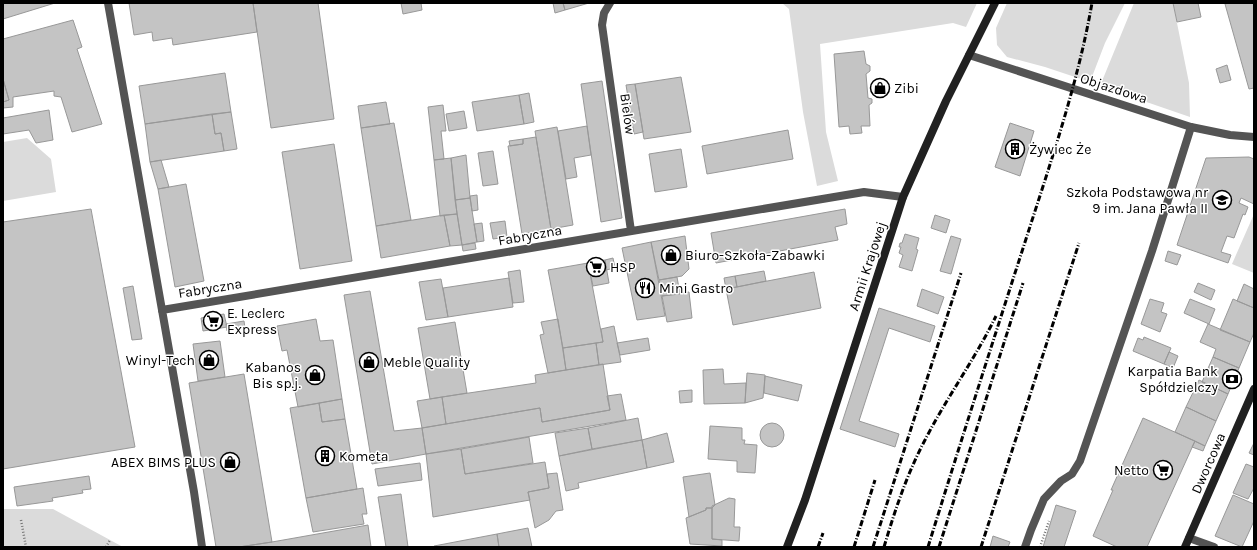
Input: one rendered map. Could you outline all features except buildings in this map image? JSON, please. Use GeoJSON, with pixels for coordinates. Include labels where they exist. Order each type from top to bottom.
{"type":"FeatureCollection","features":[{"type":"Feature","properties":{"kind":"street"},"geometry":{"type":"LineString","coordinates":[[108,3],[194,492],[202,547]]}},
{"type":"Feature","properties":{"kind":"street","name":"Bielów"},"geometry":{"type":"LineString","coordinates":[[610,3],[604,13],[602,25],[631,231]]}},
{"type":"Feature","properties":{"kind":"street","name":"Armii Krajowej"},"geometry":{"type":"LineString","coordinates":[[787,547],[805,500],[903,197],[926,144],[995,3]]}},
{"type":"Feature","properties":{"kind":"street","name":"Objazdowa"},"geometry":{"type":"LineString","coordinates":[[969,55],[1191,127],[1230,135],[1254,137]]}},
{"type":"Feature","properties":{"kind":"street"},"geometry":{"type":"LineString","coordinates":[[1025,547],[1030,530],[1044,500],[1061,481],[1072,474],[1080,461],[1152,251],[1191,127]]}},
{"type":"Feature","properties":{"kind":"street","name":"Fabryczna"},"geometry":{"type":"LineString","coordinates":[[162,310],[864,192],[903,197]]}},
{"type":"Feature","properties":{"kind":"street","name":"Dworcowa"},"geometry":{"type":"LineString","coordinates":[[1185,547],[1254,389]]}},
{"type":"Feature","properties":{"kind":"street"},"geometry":{"type":"LineString","coordinates":[[1189,538],[1214,547]]}},
{"type":"Feature","properties":{"kind":"path"},"geometry":{"type":"LineString","coordinates":[[21,520],[26,547]]}},
{"type":"Feature","properties":{"kind":"path"},"geometry":{"type":"LineString","coordinates":[[106,547],[110,540]]}},
{"type":"Feature","properties":{"kind":"shaded area"},"geometry":{"type":"Polygon","coordinates":[[[782,3],[977,3],[966,27],[953,23],[820,44],[826,132],[838,181],[817,186],[803,112],[789,9],[782,3]]]}},
{"type":"Feature","properties":{"kind":"shaded area"},"geometry":{"type":"Polygon","coordinates":[[[1007,3],[1125,3],[1105,43],[1090,82],[1045,67],[1007,57],[997,45],[996,28],[1007,3]]]}},
{"type":"Feature","properties":{"kind":"shaded area"},"geometry":{"type":"Polygon","coordinates":[[[1134,3],[1173,3],[1189,83],[1190,117],[1100,86],[1134,3]]]}},
{"type":"Feature","properties":{"kind":"shaded area"},"geometry":{"type":"Polygon","coordinates":[[[27,138],[51,159],[56,192],[3,201],[3,142],[27,138]]]}},
{"type":"Feature","properties":{"kind":"shaded area"},"geometry":{"type":"Polygon","coordinates":[[[1254,214],[1254,273],[1232,264],[1254,214]]]}},
{"type":"Feature","properties":{"kind":"shaded area"},"geometry":{"type":"Polygon","coordinates":[[[3,509],[53,509],[123,547],[3,547],[3,509]]]}},
{"type":"Feature","properties":{"kind":"railway"},"geometry":{"type":"LineString","coordinates":[[928,547],[1063,122],[1072,92],[1092,3]]}},
{"type":"Feature","properties":{"kind":"railway"},"geometry":{"type":"LineString","coordinates":[[981,547],[1079,243]]}},
{"type":"Feature","properties":{"kind":"railway"},"geometry":{"type":"LineString","coordinates":[[873,547],[961,273]]}},
{"type":"Feature","properties":{"kind":"railway"},"geometry":{"type":"LineString","coordinates":[[939,547],[1023,283]]}},
{"type":"Feature","properties":{"kind":"railway"},"geometry":{"type":"LineString","coordinates":[[884,547],[902,492],[919,453],[942,409],[996,316]]}},
{"type":"Feature","properties":{"kind":"railway"},"geometry":{"type":"LineString","coordinates":[[854,547],[875,480]]}},
{"type":"Feature","properties":{"kind":"railway"},"geometry":{"type":"LineString","coordinates":[[818,547],[823,533]]}},
{"type":"Feature","properties":{"kind":"place","name":"Zibi"},"geometry":{"type":"Point","coordinates":[880,88]}},
{"type":"Feature","properties":{"kind":"place","name":"Żywiec Że"},"geometry":{"type":"Point","coordinates":[1015,149]}},
{"type":"Feature","properties":{"kind":"place","name":"Szkoła Podstawowa nr 9 im. Jana Pawła II"},"geometry":{"type":"Point","coordinates":[1222,200]}},
{"type":"Feature","properties":{"kind":"place","name":"Biuro-Szkoła-Zabawki"},"geometry":{"type":"Point","coordinates":[671,255]}},
{"type":"Feature","properties":{"kind":"place","name":"HSP"},"geometry":{"type":"Point","coordinates":[596,267]}},
{"type":"Feature","properties":{"kind":"place","name":"Mini Gastro"},"geometry":{"type":"Point","coordinates":[645,288]}},
{"type":"Feature","properties":{"kind":"place","name":"E. Leclerc Express"},"geometry":{"type":"Point","coordinates":[213,321]}},
{"type":"Feature","properties":{"kind":"place","name":"Winyl-Tech"},"geometry":{"type":"Point","coordinates":[209,360]}},
{"type":"Feature","properties":{"kind":"place","name":"Meble Quality"},"geometry":{"type":"Point","coordinates":[369,362]}},
{"type":"Feature","properties":{"kind":"place","name":"Kabanos Bis sp.j."},"geometry":{"type":"Point","coordinates":[315,375]}},
{"type":"Feature","properties":{"kind":"place","name":"Karpatia Bank Spółdzielczy"},"geometry":{"type":"Point","coordinates":[1232,379]}},
{"type":"Feature","properties":{"kind":"place","name":"Kometa"},"geometry":{"type":"Point","coordinates":[325,456]}},
{"type":"Feature","properties":{"kind":"place","name":"ABEX BIMS PLUS"},"geometry":{"type":"Point","coordinates":[230,462]}},
{"type":"Feature","properties":{"kind":"place","name":"Netto"},"geometry":{"type":"Point","coordinates":[1163,470]}}]}
